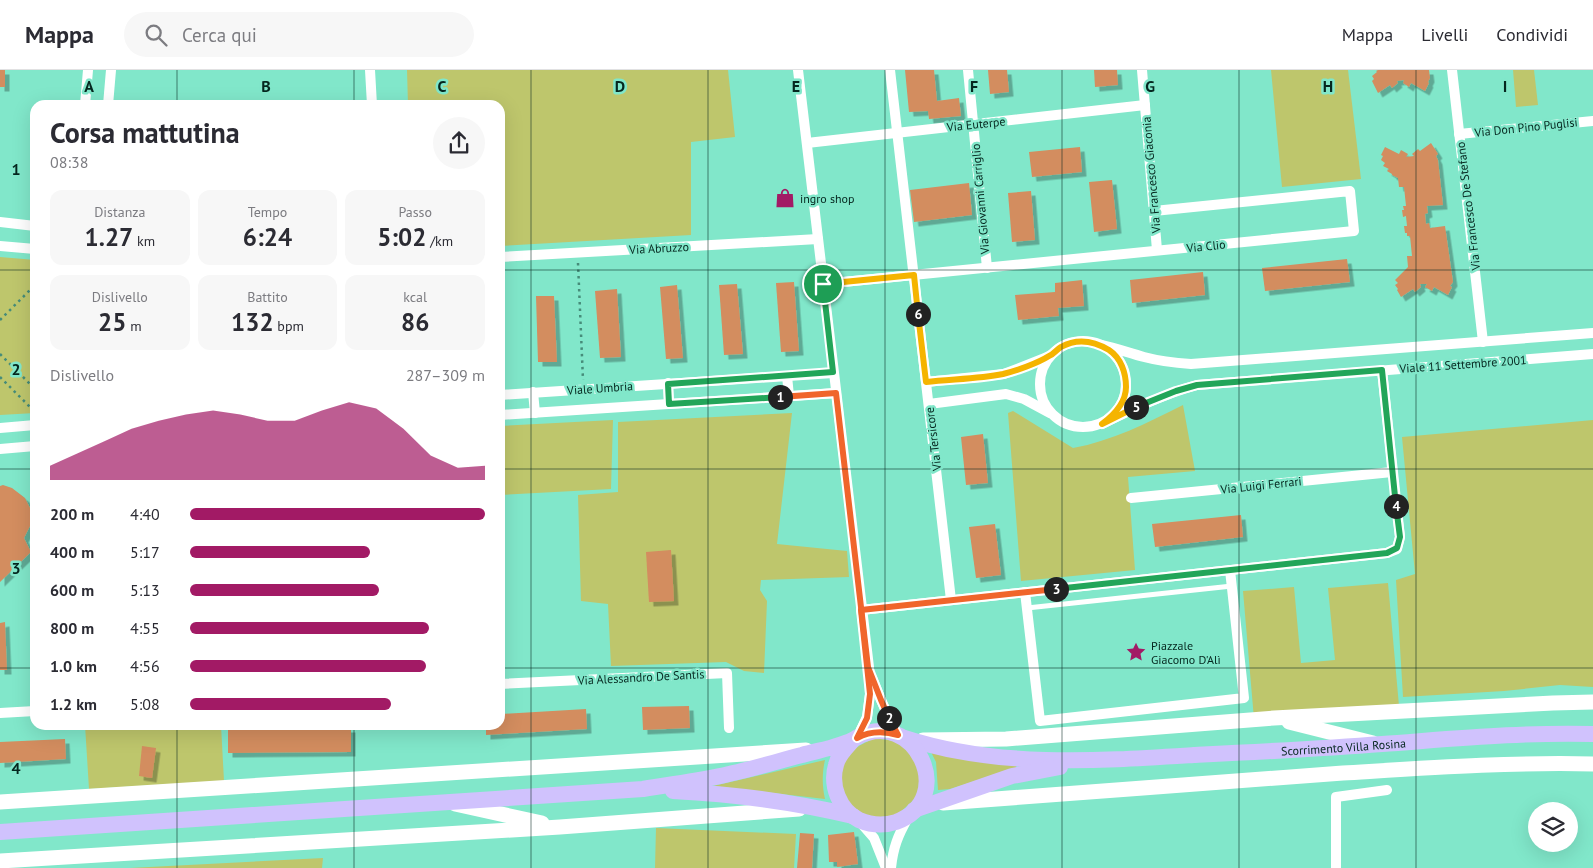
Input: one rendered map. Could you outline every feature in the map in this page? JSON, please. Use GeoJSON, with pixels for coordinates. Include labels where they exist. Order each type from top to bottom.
{"type":"FeatureCollection","features":[{"type":"Feature","properties":{"kind":"main road"},"geometry":{"type":"LineString","coordinates":[[0,832],[643,790],[718,793],[814,808],[879,825],[901,820],[921,802],[925,791],[926,770],[917,750],[904,737],[879,732],[729,774],[643,790]]}},
{"type":"Feature","properties":{"kind":"main road","name":"Scorrimento Villa Rosina"},"geometry":{"type":"LineString","coordinates":[[904,737],[991,756],[1094,761],[1465,737],[1589,735]]}},
{"type":"Feature","properties":{"kind":"main road"},"geometry":{"type":"LineString","coordinates":[[855,739],[842,751],[836,764],[834,778],[836,793],[843,806],[855,818]]}},
{"type":"Feature","properties":{"kind":"main road","name":"Scorrimento Villa Rosina"},"geometry":{"type":"LineString","coordinates":[[912,812],[1012,776],[1094,761]]}},
{"type":"Feature","properties":{"kind":"street"},"geometry":{"type":"LineString","coordinates":[[85,100],[88,70]]}},
{"type":"Feature","properties":{"kind":"street"},"geometry":{"type":"LineString","coordinates":[[108,100],[111,70]]}},
{"type":"Feature","properties":{"kind":"street"},"geometry":{"type":"LineString","coordinates":[[370,70],[372,100]]}},
{"type":"Feature","properties":{"kind":"street"},"geometry":{"type":"LineString","coordinates":[[798,70],[868,667],[870,694],[867,718],[855,739]]}},
{"type":"Feature","properties":{"kind":"street","name":"Via Tersicore"},"geometry":{"type":"LineString","coordinates":[[890,70],[951,600]]}},
{"type":"Feature","properties":{"kind":"street","name":"Via Giovanni Carriglio"},"geometry":{"type":"LineString","coordinates":[[968,70],[987,268]]}},
{"type":"Feature","properties":{"kind":"street","name":"Via Francesco Giaconia"},"geometry":{"type":"LineString","coordinates":[[1142,70],[1157,250]]}},
{"type":"Feature","properties":{"kind":"street","name":"Via Francesco De Stefano"},"geometry":{"type":"LineString","coordinates":[[1452,70],[1483,342]]}},
{"type":"Feature","properties":{"kind":"street","name":"Via Euterpe"},"geometry":{"type":"LineString","coordinates":[[807,143],[1145,105]]}},
{"type":"Feature","properties":{"kind":"street","name":"Via Don Pino Puglisi"},"geometry":{"type":"LineString","coordinates":[[1459,134],[1593,121]]}},
{"type":"Feature","properties":{"kind":"street","name":"Via Clio"},"geometry":{"type":"LineString","coordinates":[[823,284],[1354,231],[1350,191],[1154,211]]}},
{"type":"Feature","properties":{"kind":"street"},"geometry":{"type":"LineString","coordinates":[[0,222],[30,225]]}},
{"type":"Feature","properties":{"kind":"street","name":"Via Abruzzo"},"geometry":{"type":"LineString","coordinates":[[505,257],[818,239]]}},
{"type":"Feature","properties":{"kind":"street"},"geometry":{"type":"LineString","coordinates":[[0,246],[30,249]]}},
{"type":"Feature","properties":{"kind":"street","name":"Viale 11 Settembre 2001"},"geometry":{"type":"LineString","coordinates":[[1101,345],[1119,348],[1144,357],[1173,363],[1191,364],[1593,334]]}},
{"type":"Feature","properties":{"kind":"street"},"geometry":{"type":"LineString","coordinates":[[929,404],[1006,394],[1024,399],[1050,413],[1061,422],[1074,427],[1088,428],[1102,424],[1113,416],[1121,404],[1126,391],[1126,377],[1121,364],[1113,353],[1101,345],[1087,341],[1074,342],[1060,347],[1050,356],[1042,370],[1039,385],[1042,400],[1050,413]]}},
{"type":"Feature","properties":{"kind":"street","name":"Viale 11 Settembre 2001"},"geometry":{"type":"LineString","coordinates":[[1102,424],[1160,397],[1197,385],[1593,354]]}},
{"type":"Feature","properties":{"kind":"street"},"geometry":{"type":"LineString","coordinates":[[926,382],[1004,374],[1050,356]]}},
{"type":"Feature","properties":{"kind":"street"},"geometry":{"type":"LineString","coordinates":[[861,610],[1387,553],[1397,548],[1400,537],[1382,370]]}},
{"type":"Feature","properties":{"kind":"street","name":"Viale Umbria"},"geometry":{"type":"LineString","coordinates":[[505,395],[833,372]]}},
{"type":"Feature","properties":{"kind":"street"},"geometry":{"type":"LineString","coordinates":[[788,376],[789,396]]}},
{"type":"Feature","properties":{"kind":"street"},"geometry":{"type":"LineString","coordinates":[[668,384],[669,404]]}},
{"type":"Feature","properties":{"kind":"street"},"geometry":{"type":"LineString","coordinates":[[533,392],[535,413]]}},
{"type":"Feature","properties":{"kind":"street","name":"Viale Umbria"},"geometry":{"type":"LineString","coordinates":[[505,415],[836,393]]}},
{"type":"Feature","properties":{"kind":"street"},"geometry":{"type":"LineString","coordinates":[[0,428],[30,426]]}},
{"type":"Feature","properties":{"kind":"street"},"geometry":{"type":"LineString","coordinates":[[0,448],[30,446]]}},
{"type":"Feature","properties":{"kind":"street","name":"Via Luigi Ferrari"},"geometry":{"type":"LineString","coordinates":[[1131,498],[1392,472]]}},
{"type":"Feature","properties":{"kind":"street"},"geometry":{"type":"LineString","coordinates":[[1025,592],[1040,721],[1244,698],[1230,570]]}},
{"type":"Feature","properties":{"kind":"street"},"geometry":{"type":"LineString","coordinates":[[868,667],[881,700],[904,737],[1006,738],[1274,718],[1593,702]]}},
{"type":"Feature","properties":{"kind":"street","name":"Via Alessandro De Santis"},"geometry":{"type":"LineString","coordinates":[[505,684],[727,672],[730,728]]}},
{"type":"Feature","properties":{"kind":"street"},"geometry":{"type":"LineString","coordinates":[[0,713],[30,711]]}},
{"type":"Feature","properties":{"kind":"street"},"geometry":{"type":"LineString","coordinates":[[1274,718],[1380,744]]}},
{"type":"Feature","properties":{"kind":"street"},"geometry":{"type":"LineString","coordinates":[[0,802],[827,748]]}},
{"type":"Feature","properties":{"kind":"street"},"geometry":{"type":"LineString","coordinates":[[934,804],[1386,770],[1548,763],[1593,764]]}},
{"type":"Feature","properties":{"kind":"street"},"geometry":{"type":"LineString","coordinates":[[1336,868],[1336,797],[1387,790]]}},
{"type":"Feature","properties":{"kind":"street"},"geometry":{"type":"LineString","coordinates":[[448,803],[560,827]]}},
{"type":"Feature","properties":{"kind":"street"},"geometry":{"type":"LineString","coordinates":[[0,861],[560,827],[814,808]]}},
{"type":"Feature","properties":{"kind":"street"},"geometry":{"type":"LineString","coordinates":[[891,868],[892,851],[901,830],[912,812]]}},
{"type":"Feature","properties":{"kind":"street"},"geometry":{"type":"LineString","coordinates":[[855,818],[874,838],[886,868]]}},
{"type":"Feature","properties":{"kind":"lane"},"geometry":{"type":"LineString","coordinates":[[1027,608],[1232,586]]}},
{"type":"Feature","properties":{"kind":"path"},"geometry":{"type":"LineString","coordinates":[[578,253],[583,389]]}},
{"type":"Feature","properties":{"kind":"path"},"geometry":{"type":"LineString","coordinates":[[0,320],[30,290]]}},
{"type":"Feature","properties":{"kind":"path"},"geometry":{"type":"LineString","coordinates":[[0,354],[30,385]]}},
{"type":"Feature","properties":{"kind":"path"},"geometry":{"type":"LineString","coordinates":[[0,377],[30,407]]}},
{"type":"Feature","properties":{"kind":"green space"},"geometry":{"type":"Polygon","coordinates":[[[407,70],[728,70],[735,137],[691,142],[691,235],[505,246],[505,100],[408,100],[407,70]]]}},
{"type":"Feature","properties":{"kind":"green space"},"geometry":{"type":"Polygon","coordinates":[[[1271,70],[1348,70],[1361,179],[1282,187],[1271,70]]]}},
{"type":"Feature","properties":{"kind":"green space"},"geometry":{"type":"Polygon","coordinates":[[[1513,70],[1534,70],[1538,105],[1516,107],[1513,70]]]}},
{"type":"Feature","properties":{"kind":"green space"},"geometry":{"type":"Polygon","coordinates":[[[0,257],[30,260],[30,413],[0,415],[0,257]]]}},
{"type":"Feature","properties":{"kind":"green space"},"geometry":{"type":"Polygon","coordinates":[[[1183,405],[1195,471],[1128,477],[1135,570],[1021,581],[1008,413],[1013,411],[1073,448],[1115,436],[1143,425],[1183,405]]]}},
{"type":"Feature","properties":{"kind":"green space"},"geometry":{"type":"Polygon","coordinates":[[[792,413],[777,544],[847,551],[849,577],[761,580],[760,590],[767,601],[764,673],[744,671],[726,662],[611,666],[608,604],[581,601],[578,495],[618,492],[618,422],[792,413]]]}},
{"type":"Feature","properties":{"kind":"green space"},"geometry":{"type":"Polygon","coordinates":[[[613,420],[611,489],[505,495],[505,426],[613,420]]]}},
{"type":"Feature","properties":{"kind":"green space"},"geometry":{"type":"Polygon","coordinates":[[[1593,420],[1593,687],[1560,685],[1504,691],[1403,697],[1396,580],[1415,574],[1402,437],[1593,420]]]}},
{"type":"Feature","properties":{"kind":"green space"},"geometry":{"type":"Polygon","coordinates":[[[1388,583],[1399,706],[1254,719],[1243,591],[1294,587],[1301,663],[1335,660],[1328,588],[1388,583]]]}},
{"type":"Feature","properties":{"kind":"green space"},"geometry":{"type":"Polygon","coordinates":[[[85,730],[221,730],[224,781],[89,789],[85,730]]]}},
{"type":"Feature","properties":{"kind":"green space"},"geometry":{"type":"Polygon","coordinates":[[[873,739],[896,742],[910,754],[920,767],[918,796],[896,816],[865,816],[850,804],[842,788],[842,770],[850,754],[864,743],[873,739]]]}},
{"type":"Feature","properties":{"kind":"green space"},"geometry":{"type":"Polygon","coordinates":[[[931,752],[1016,765],[1016,768],[950,789],[938,790],[936,762],[931,752]]]}},
{"type":"Feature","properties":{"kind":"green space"},"geometry":{"type":"Polygon","coordinates":[[[825,760],[823,789],[825,799],[713,786],[825,760]]]}},
{"type":"Feature","properties":{"kind":"green space"},"geometry":{"type":"Polygon","coordinates":[[[656,828],[796,834],[794,868],[655,868],[656,828]]]}},
{"type":"Feature","properties":{"kind":"green space"},"geometry":{"type":"Polygon","coordinates":[[[323,858],[322,868],[130,868],[323,858]]]}},
{"type":"Feature","properties":{"kind":"building"},"geometry":{"type":"Polygon","coordinates":[[[0,70],[5,70],[5,87],[0,87],[0,70]]]}},
{"type":"Feature","properties":{"kind":"building"},"geometry":{"type":"Polygon","coordinates":[[[905,70],[934,70],[937,101],[959,98],[961,116],[929,119],[928,111],[909,112],[905,70]]]}},
{"type":"Feature","properties":{"kind":"building"},"geometry":{"type":"Polygon","coordinates":[[[988,70],[1007,70],[1009,92],[990,94],[988,70]]]}},
{"type":"Feature","properties":{"kind":"building"},"geometry":{"type":"Polygon","coordinates":[[[1094,70],[1117,70],[1118,85],[1095,87],[1094,70]]]}},
{"type":"Feature","properties":{"kind":"building"},"geometry":{"type":"Polygon","coordinates":[[[1378,70],[1429,70],[1429,83],[1425,91],[1411,83],[1409,87],[1403,83],[1404,80],[1397,81],[1398,83],[1392,88],[1390,85],[1378,93],[1372,81],[1374,79],[1372,76],[1378,70]]]}},
{"type":"Feature","properties":{"kind":"building"},"geometry":{"type":"Polygon","coordinates":[[[1431,143],[1438,154],[1436,156],[1443,205],[1427,206],[1428,213],[1425,214],[1426,224],[1429,223],[1430,228],[1445,226],[1453,282],[1448,295],[1434,287],[1432,291],[1425,287],[1427,284],[1420,284],[1421,287],[1415,292],[1413,289],[1401,297],[1395,285],[1398,283],[1395,280],[1408,267],[1407,256],[1412,256],[1410,236],[1407,236],[1407,233],[1405,233],[1404,226],[1407,226],[1406,216],[1403,217],[1402,210],[1404,210],[1403,206],[1406,206],[1404,187],[1399,187],[1398,178],[1383,166],[1385,163],[1381,160],[1383,156],[1381,155],[1385,147],[1399,154],[1401,150],[1408,154],[1406,157],[1414,156],[1412,154],[1418,149],[1420,151],[1431,143]]]}},
{"type":"Feature","properties":{"kind":"building"},"geometry":{"type":"Polygon","coordinates":[[[1080,147],[1082,172],[1032,177],[1029,152],[1080,147]]]}},
{"type":"Feature","properties":{"kind":"building"},"geometry":{"type":"Polygon","coordinates":[[[1112,180],[1117,229],[1094,232],[1089,182],[1112,180]]]}},
{"type":"Feature","properties":{"kind":"building"},"geometry":{"type":"Polygon","coordinates":[[[969,183],[972,215],[914,222],[910,190],[969,183]]]}},
{"type":"Feature","properties":{"kind":"building"},"geometry":{"type":"Polygon","coordinates":[[[1031,191],[1035,240],[1012,242],[1008,193],[1031,191]]]}},
{"type":"Feature","properties":{"kind":"building"},"geometry":{"type":"Polygon","coordinates":[[[1347,259],[1350,282],[1265,291],[1262,268],[1347,259]]]}},
{"type":"Feature","properties":{"kind":"building"},"geometry":{"type":"Polygon","coordinates":[[[1203,272],[1205,295],[1132,303],[1130,280],[1203,272]]]}},
{"type":"Feature","properties":{"kind":"building"},"geometry":{"type":"Polygon","coordinates":[[[1082,280],[1084,306],[1058,308],[1059,316],[1018,320],[1015,295],[1055,292],[1055,283],[1082,280]]]}},
{"type":"Feature","properties":{"kind":"building"},"geometry":{"type":"Polygon","coordinates":[[[794,282],[799,351],[781,352],[776,283],[794,282]]]}},
{"type":"Feature","properties":{"kind":"building"},"geometry":{"type":"Polygon","coordinates":[[[737,284],[743,354],[724,355],[719,285],[737,284]]]}},
{"type":"Feature","properties":{"kind":"building"},"geometry":{"type":"Polygon","coordinates":[[[677,285],[683,358],[666,359],[660,287],[677,285]]]}},
{"type":"Feature","properties":{"kind":"building"},"geometry":{"type":"Polygon","coordinates":[[[617,289],[621,357],[600,358],[595,291],[617,289]]]}},
{"type":"Feature","properties":{"kind":"building"},"geometry":{"type":"Polygon","coordinates":[[[536,296],[554,296],[557,362],[538,362],[536,296]]]}},
{"type":"Feature","properties":{"kind":"building"},"geometry":{"type":"Polygon","coordinates":[[[983,434],[988,483],[966,485],[961,437],[983,434]]]}},
{"type":"Feature","properties":{"kind":"building"},"geometry":{"type":"Polygon","coordinates":[[[0,486],[12,488],[25,498],[30,508],[30,526],[24,538],[30,553],[0,582],[0,486]]]}},
{"type":"Feature","properties":{"kind":"building"},"geometry":{"type":"Polygon","coordinates":[[[1241,515],[1243,537],[1155,547],[1152,524],[1241,515]]]}},
{"type":"Feature","properties":{"kind":"building"},"geometry":{"type":"Polygon","coordinates":[[[995,524],[1001,575],[976,578],[969,527],[995,524]]]}},
{"type":"Feature","properties":{"kind":"building"},"geometry":{"type":"Polygon","coordinates":[[[671,550],[674,601],[649,602],[646,552],[671,550]]]}},
{"type":"Feature","properties":{"kind":"building"},"geometry":{"type":"Polygon","coordinates":[[[5,622],[7,670],[0,670],[0,623],[5,622]]]}},
{"type":"Feature","properties":{"kind":"building"},"geometry":{"type":"Polygon","coordinates":[[[689,706],[690,728],[643,730],[642,707],[689,706]]]}},
{"type":"Feature","properties":{"kind":"building"},"geometry":{"type":"Polygon","coordinates":[[[586,709],[587,729],[486,735],[486,730],[505,730],[505,714],[586,709]]]}},
{"type":"Feature","properties":{"kind":"building"},"geometry":{"type":"Polygon","coordinates":[[[228,730],[351,730],[351,752],[228,753],[228,730]]]}},
{"type":"Feature","properties":{"kind":"building"},"geometry":{"type":"Polygon","coordinates":[[[65,739],[66,759],[0,763],[0,742],[65,739]]]}},
{"type":"Feature","properties":{"kind":"building"},"geometry":{"type":"Polygon","coordinates":[[[142,746],[156,748],[152,778],[139,776],[142,746]]]}},
{"type":"Feature","properties":{"kind":"building"},"geometry":{"type":"Polygon","coordinates":[[[854,832],[858,864],[837,867],[837,862],[829,862],[828,835],[854,832]]]}},
{"type":"Feature","properties":{"kind":"building"},"geometry":{"type":"Polygon","coordinates":[[[800,833],[814,834],[812,868],[797,868],[800,833]]]}},
{"type":"Feature","properties":{"kind":"place","name":"ingro shop"},"geometry":{"type":"Point","coordinates":[785,198]}},
{"type":"Feature","properties":{"kind":"place","name":"Piazzale Giacomo D'Alì"},"geometry":{"type":"Point","coordinates":[1136,652]}},
{"type":"Feature","properties":{"kind":"route"},"geometry":{"type":"LineString","coordinates":[[823,284],[833,372],[668,384],[669,404],[836,393],[861,610],[868,667],[898,735],[879,732],[857,738],[867,718],[870,694],[861,610],[1387,553],[1397,548],[1400,537],[1382,370],[1197,385],[1153,400],[1102,424],[1113,416],[1121,404],[1126,391],[1126,377],[1121,364],[1113,353],[1101,345],[1087,341],[1074,342],[1060,347],[1050,356],[1004,374],[926,382],[914,275],[823,284]]}}]}
